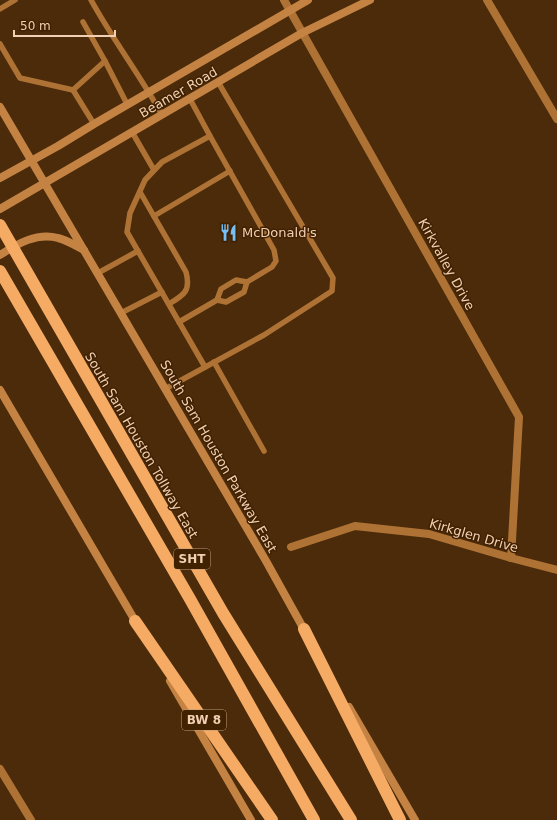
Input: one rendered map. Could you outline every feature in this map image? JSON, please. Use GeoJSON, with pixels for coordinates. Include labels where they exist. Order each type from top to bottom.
{"type":"FeatureCollection","features":[{"type":"Feature","properties":{"kind":"highway","name":"South Sam Houston Tollway East"},"geometry":{"type":"LineString","coordinates":[[0,224],[222,614],[351,820]]}},
{"type":"Feature","properties":{"kind":"highway","name":"SHT"},"geometry":{"type":"LineString","coordinates":[[0,271],[186,592],[314,820]]}},
{"type":"Feature","properties":{"kind":"highway","name":"BW 8"},"geometry":{"type":"LineString","coordinates":[[135,621],[272,820]]}},
{"type":"Feature","properties":{"kind":"highway"},"geometry":{"type":"LineString","coordinates":[[304,629],[400,820]]}},
{"type":"Feature","properties":{"kind":"main road","name":"Beamer Road"},"geometry":{"type":"LineString","coordinates":[[0,178],[58,146],[149,91],[308,0]]}},
{"type":"Feature","properties":{"kind":"main road","name":"Beamer Road"},"geometry":{"type":"LineString","coordinates":[[0,209],[302,33],[370,0]]}},
{"type":"Feature","properties":{"kind":"main road","name":"South Sam Houston Parkway East"},"geometry":{"type":"LineString","coordinates":[[0,106],[44,184],[98,273],[266,561],[415,820]]}},
{"type":"Feature","properties":{"kind":"main road"},"geometry":{"type":"LineString","coordinates":[[0,255],[19,243],[42,236],[58,238],[84,250]]}},
{"type":"Feature","properties":{"kind":"main road","name":"BW 8"},"geometry":{"type":"LineString","coordinates":[[0,390],[135,621]]}},
{"type":"Feature","properties":{"kind":"main road"},"geometry":{"type":"LineString","coordinates":[[135,621],[251,820]]}},
{"type":"Feature","properties":{"kind":"street","name":"Kirkvalley Drive"},"geometry":{"type":"LineString","coordinates":[[284,0],[519,417],[511,558]]}},
{"type":"Feature","properties":{"kind":"street"},"geometry":{"type":"LineString","coordinates":[[487,0],[557,119]]}},
{"type":"Feature","properties":{"kind":"street","name":"Kirkglen Drive"},"geometry":{"type":"LineString","coordinates":[[291,546],[355,526],[429,534],[557,570]]}},
{"type":"Feature","properties":{"kind":"street"},"geometry":{"type":"LineString","coordinates":[[0,769],[32,820]]}},
{"type":"Feature","properties":{"kind":"lane"},"geometry":{"type":"LineString","coordinates":[[0,9],[15,0]]}},
{"type":"Feature","properties":{"kind":"lane"},"geometry":{"type":"LineString","coordinates":[[91,0],[130,65],[149,91],[162,115]]}},
{"type":"Feature","properties":{"kind":"lane"},"geometry":{"type":"LineString","coordinates":[[83,22],[127,104]]}},
{"type":"Feature","properties":{"kind":"lane"},"geometry":{"type":"LineString","coordinates":[[0,44],[2,51],[20,78],[73,90],[94,124]]}},
{"type":"Feature","properties":{"kind":"lane"},"geometry":{"type":"LineString","coordinates":[[73,90],[105,61]]}},
{"type":"Feature","properties":{"kind":"lane"},"geometry":{"type":"LineString","coordinates":[[165,389],[264,334],[332,291],[333,278],[218,82]]}},
{"type":"Feature","properties":{"kind":"lane"},"geometry":{"type":"LineString","coordinates":[[179,322],[217,300],[221,289],[236,280],[247,282],[272,267],[276,260],[274,250],[190,99]]}},
{"type":"Feature","properties":{"kind":"lane"},"geometry":{"type":"LineString","coordinates":[[132,132],[154,170]]}},
{"type":"Feature","properties":{"kind":"lane"},"geometry":{"type":"LineString","coordinates":[[205,367],[127,232],[130,213],[144,180],[162,162],[210,136]]}},
{"type":"Feature","properties":{"kind":"lane"},"geometry":{"type":"LineString","coordinates":[[154,216],[230,171]]}},
{"type":"Feature","properties":{"kind":"lane"},"geometry":{"type":"LineString","coordinates":[[140,192],[186,272],[188,281],[187,289],[182,297],[169,304]]}},
{"type":"Feature","properties":{"kind":"lane"},"geometry":{"type":"LineString","coordinates":[[98,273],[138,251]]}},
{"type":"Feature","properties":{"kind":"lane"},"geometry":{"type":"LineString","coordinates":[[217,300],[226,302],[244,292],[247,282]]}},
{"type":"Feature","properties":{"kind":"lane"},"geometry":{"type":"LineString","coordinates":[[121,313],[162,292]]}},
{"type":"Feature","properties":{"kind":"lane"},"geometry":{"type":"LineString","coordinates":[[214,362],[264,451]]}},
{"type":"Feature","properties":{"kind":"place","name":"McDonald's"},"geometry":{"type":"Point","coordinates":[229,232]}}]}
